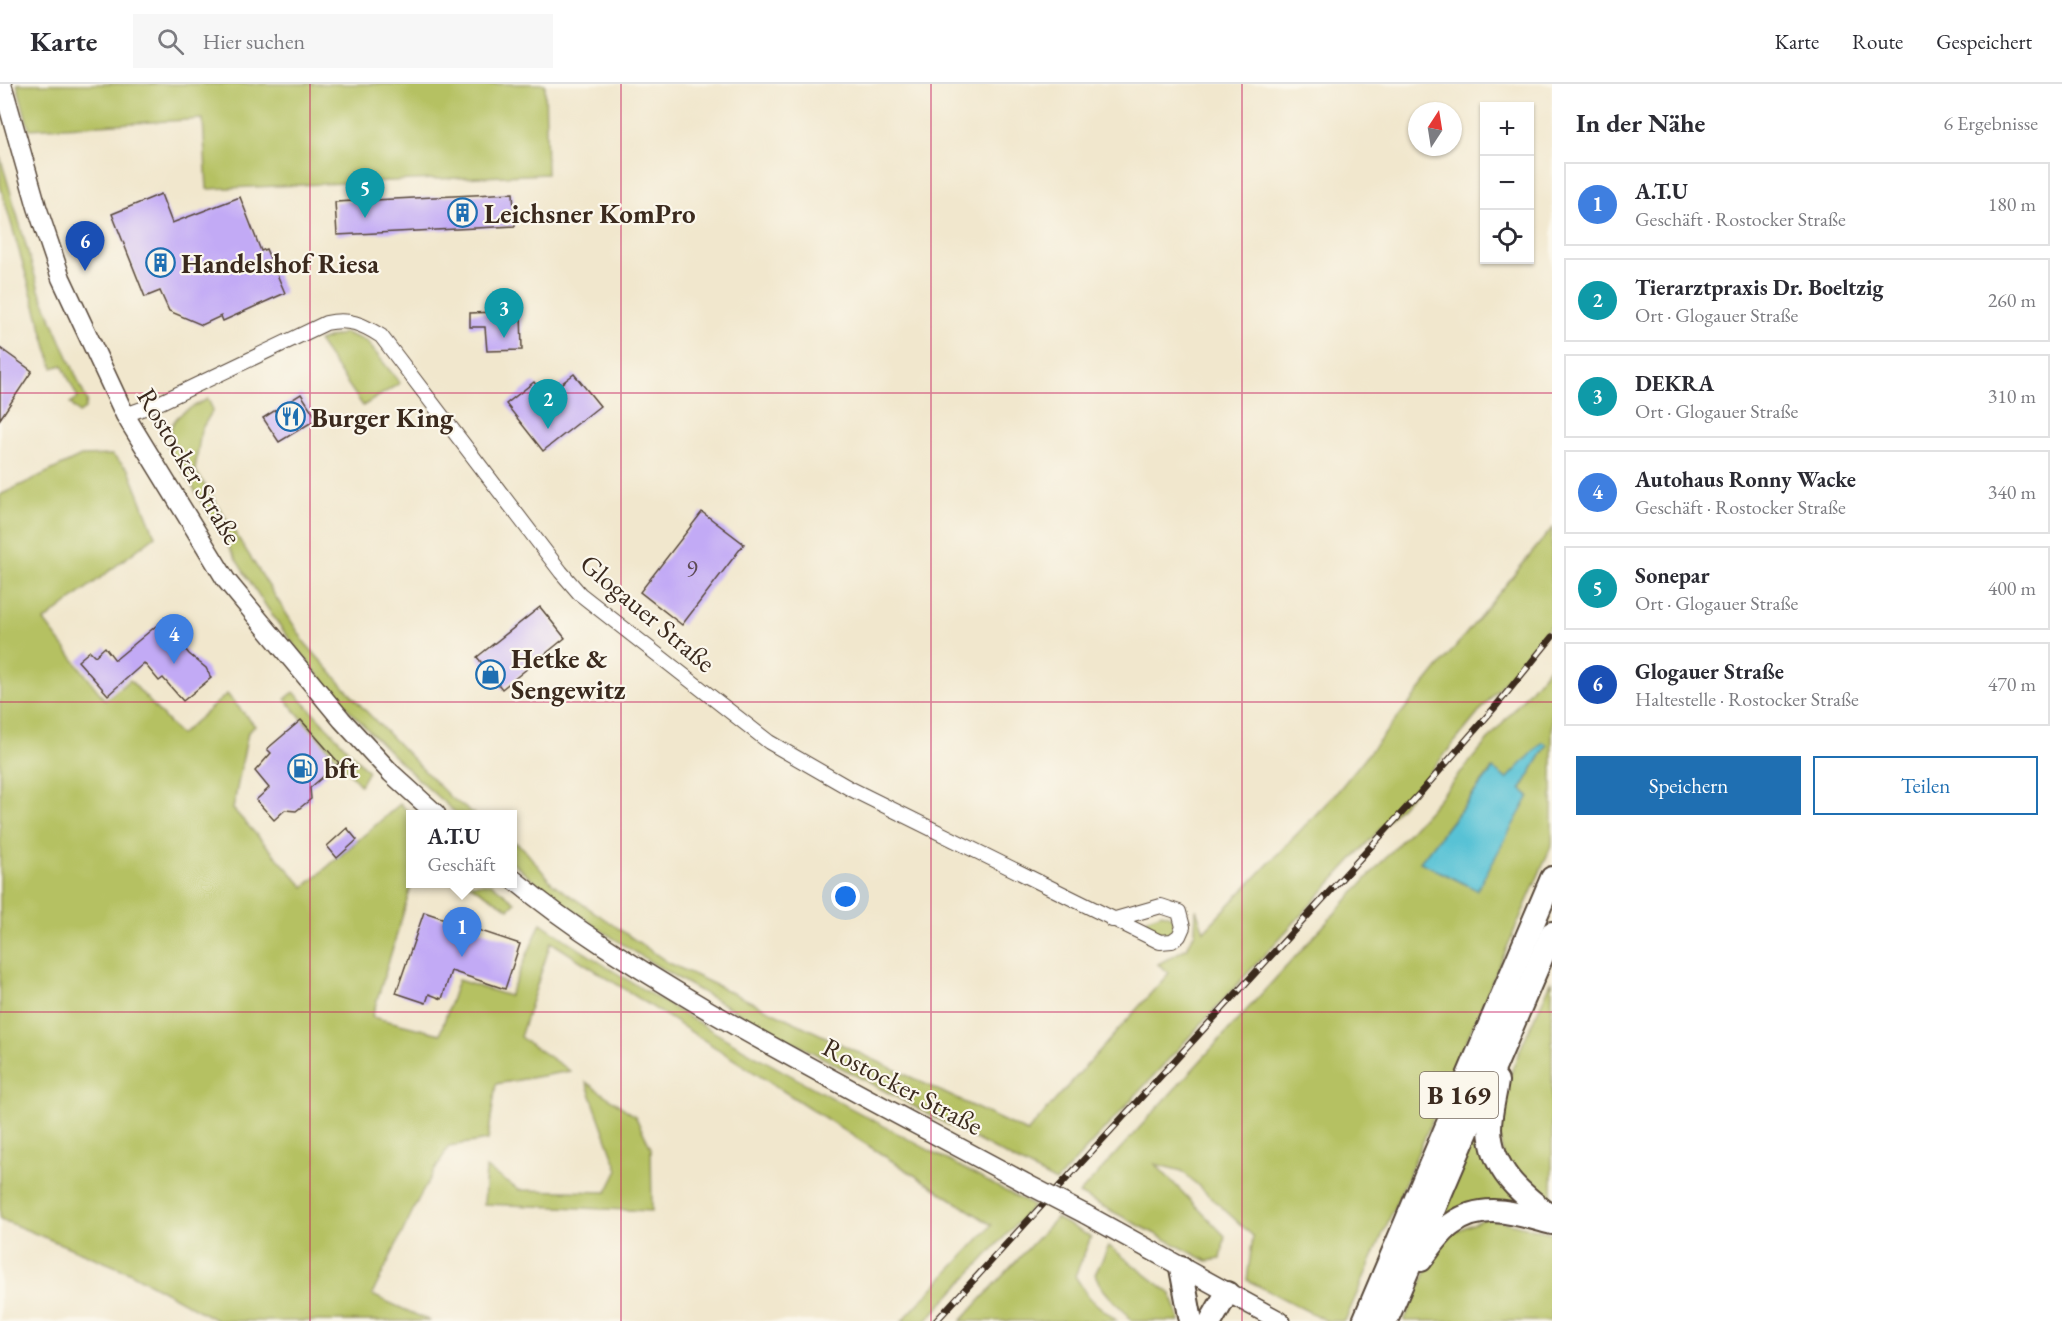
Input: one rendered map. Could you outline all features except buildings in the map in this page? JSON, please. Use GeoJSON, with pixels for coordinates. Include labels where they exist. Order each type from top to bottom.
{"type":"FeatureCollection","features":[{"type":"Feature","properties":{"kind":"highway","name":"B 169"},"geometry":{"type":"LineString","coordinates":[[1364,1321],[1552,878]]}},
{"type":"Feature","properties":{"kind":"highway","name":"B 169"},"geometry":{"type":"LineString","coordinates":[[1386,1321],[1552,933]]}},
{"type":"Feature","properties":{"kind":"highway"},"geometry":{"type":"LineString","coordinates":[[1502,1048],[1490,1128],[1496,1160],[1514,1186],[1552,1217]]}},
{"type":"Feature","properties":{"kind":"highway"},"geometry":{"type":"LineString","coordinates":[[1402,1285],[1451,1224],[1474,1214],[1500,1209],[1552,1223]]}},
{"type":"Feature","properties":{"kind":"highway"},"geometry":{"type":"LineString","coordinates":[[1181,1268],[1191,1321]]}},
{"type":"Feature","properties":{"kind":"highway"},"geometry":{"type":"LineString","coordinates":[[1211,1321],[1227,1293]]}},
{"type":"Feature","properties":{"kind":"street","name":"Rostocker Straße"},"geometry":{"type":"LineString","coordinates":[[2,84],[37,207],[61,278],[125,415],[233,589],[335,712],[391,773],[432,810]]}},
{"type":"Feature","properties":{"kind":"street","name":"Glogauer Straße"},"geometry":{"type":"LineString","coordinates":[[125,415],[161,402],[327,323],[341,320],[367,327],[381,336],[561,572],[600,612],[788,754],[849,788],[1112,920],[1160,942],[1172,941],[1179,936],[1183,927],[1179,912],[1161,906],[1112,920]]}},
{"type":"Feature","properties":{"kind":"street","name":"Rostocker Straße"},"geometry":{"type":"LineString","coordinates":[[517,882],[587,936],[753,1036],[1280,1321]]}},
{"type":"Feature","properties":{"kind":"green space"},"geometry":{"type":"Polygon","coordinates":[[[17,84],[545,84],[547,174],[207,189],[203,119],[29,129],[17,84]]]}},
{"type":"Feature","properties":{"kind":"green space"},"geometry":{"type":"Polygon","coordinates":[[[0,156],[39,290],[87,401],[85,409],[79,413],[70,403],[78,398],[62,365],[53,368],[0,185],[0,156]]]}},
{"type":"Feature","properties":{"kind":"green space"},"geometry":{"type":"Polygon","coordinates":[[[345,333],[366,341],[400,383],[363,406],[318,341],[345,333]]]}},
{"type":"Feature","properties":{"kind":"green space"},"geometry":{"type":"Polygon","coordinates":[[[208,399],[213,410],[201,430],[195,470],[305,643],[364,709],[450,797],[468,810],[453,810],[356,718],[310,665],[268,609],[167,446],[171,443],[171,427],[186,410],[208,399]]]}},
{"type":"Feature","properties":{"kind":"green space"},"geometry":{"type":"Polygon","coordinates":[[[112,455],[129,470],[155,536],[44,621],[105,700],[130,680],[180,735],[227,694],[255,726],[248,732],[233,809],[304,887],[400,804],[407,810],[406,888],[411,888],[372,1017],[440,1034],[458,980],[509,996],[541,923],[660,1000],[721,1036],[1033,1206],[926,1321],[902,1321],[992,1225],[551,942],[520,1037],[570,1071],[496,1084],[488,1140],[449,1146],[419,1198],[372,1295],[430,1321],[218,1321],[129,1272],[0,1219],[0,495],[81,456],[112,455]]]}},
{"type":"Feature","properties":{"kind":"green space"},"geometry":{"type":"Polygon","coordinates":[[[1552,528],[1552,623],[1414,792],[1056,1182],[773,1031],[657,966],[583,917],[517,866],[517,844],[552,883],[669,963],[1027,1132],[1169,973],[1158,964],[1187,948],[1195,932],[1196,909],[1204,931],[1338,791],[1552,528]]]}},
{"type":"Feature","properties":{"kind":"green space"},"geometry":{"type":"Polygon","coordinates":[[[1552,664],[1552,844],[1345,1321],[1327,1321],[1247,1280],[1253,1236],[1182,1171],[1155,1164],[1225,1236],[1221,1259],[1207,1261],[1079,1194],[1430,809],[1552,664]],[[1547,745],[1507,779],[1492,769],[1420,862],[1529,796],[1521,789],[1547,745]]]}},
{"type":"Feature","properties":{"kind":"green space"},"geometry":{"type":"Polygon","coordinates":[[[294,692],[368,771],[360,785],[285,699],[294,692]]]}},
{"type":"Feature","properties":{"kind":"green space"},"geometry":{"type":"Polygon","coordinates":[[[475,888],[497,888],[515,902],[509,909],[475,888]]]}},
{"type":"Feature","properties":{"kind":"green space"},"geometry":{"type":"Polygon","coordinates":[[[1162,913],[1173,917],[1174,930],[1165,935],[1145,925],[1148,918],[1162,913]]]}},
{"type":"Feature","properties":{"kind":"green space"},"geometry":{"type":"Polygon","coordinates":[[[1552,980],[1552,1201],[1538,1193],[1511,1168],[1503,1154],[1499,1134],[1506,1089],[1523,1042],[1552,980]]]}},
{"type":"Feature","properties":{"kind":"green space"},"geometry":{"type":"Polygon","coordinates":[[[586,1082],[635,1116],[651,1148],[652,1211],[484,1204],[486,1168],[519,1190],[607,1192],[618,1170],[586,1082]]]}},
{"type":"Feature","properties":{"kind":"green space"},"geometry":{"type":"Polygon","coordinates":[[[1482,1114],[1523,1204],[1435,1229],[1482,1114]]]}},
{"type":"Feature","properties":{"kind":"green space"},"geometry":{"type":"Polygon","coordinates":[[[1056,1218],[1091,1237],[1075,1276],[1089,1298],[1117,1321],[961,1321],[1056,1218]]]}},
{"type":"Feature","properties":{"kind":"green space"},"geometry":{"type":"Polygon","coordinates":[[[1487,1218],[1552,1233],[1552,1321],[1404,1321],[1435,1251],[1454,1232],[1487,1218]]]}},
{"type":"Feature","properties":{"kind":"green space"},"geometry":{"type":"Polygon","coordinates":[[[1109,1246],[1171,1294],[1180,1321],[1132,1321],[1102,1287],[1095,1274],[1109,1246]]]}},
{"type":"Feature","properties":{"kind":"water"},"geometry":{"type":"Polygon","coordinates":[[[1543,742],[1547,745],[1521,789],[1529,796],[1477,890],[1420,862],[1493,769],[1507,779],[1543,742]]]}},
{"type":"Feature","properties":{"kind":"railway"},"geometry":{"type":"LineString","coordinates":[[936,1321],[1420,793],[1496,706],[1552,637]]}},
{"type":"Feature","properties":{"kind":"place","name":"Leichsner KomPro"},"geometry":{"type":"Point","coordinates":[463,213]}},
{"type":"Feature","properties":{"kind":"place","name":"Sonepar"},"geometry":{"type":"Point","coordinates":[365,218]}},
{"type":"Feature","properties":{"kind":"place","name":"Handelshof Riesa"},"geometry":{"type":"Point","coordinates":[160,263]}},
{"type":"Feature","properties":{"kind":"place","name":"Glogauer Straße"},"geometry":{"type":"Point","coordinates":[85,271]}},
{"type":"Feature","properties":{"kind":"place","name":"DEKRA"},"geometry":{"type":"Point","coordinates":[504,338]}},
{"type":"Feature","properties":{"kind":"place","name":"Burger King"},"geometry":{"type":"Point","coordinates":[290,417]}},
{"type":"Feature","properties":{"kind":"place","name":"Tierarztpraxis Dr. Boeltzig"},"geometry":{"type":"Point","coordinates":[548,429]}},
{"type":"Feature","properties":{"kind":"place","name":"Autohaus Ronny Wacke"},"geometry":{"type":"Point","coordinates":[174,664]}},
{"type":"Feature","properties":{"kind":"place","name":"Hetke & Sengewitz"},"geometry":{"type":"Point","coordinates":[490,674]}},
{"type":"Feature","properties":{"kind":"place","name":"bft"},"geometry":{"type":"Point","coordinates":[303,768]}},
{"type":"Feature","properties":{"kind":"place","name":"A.T.U"},"geometry":{"type":"Point","coordinates":[462,957]}}]}
